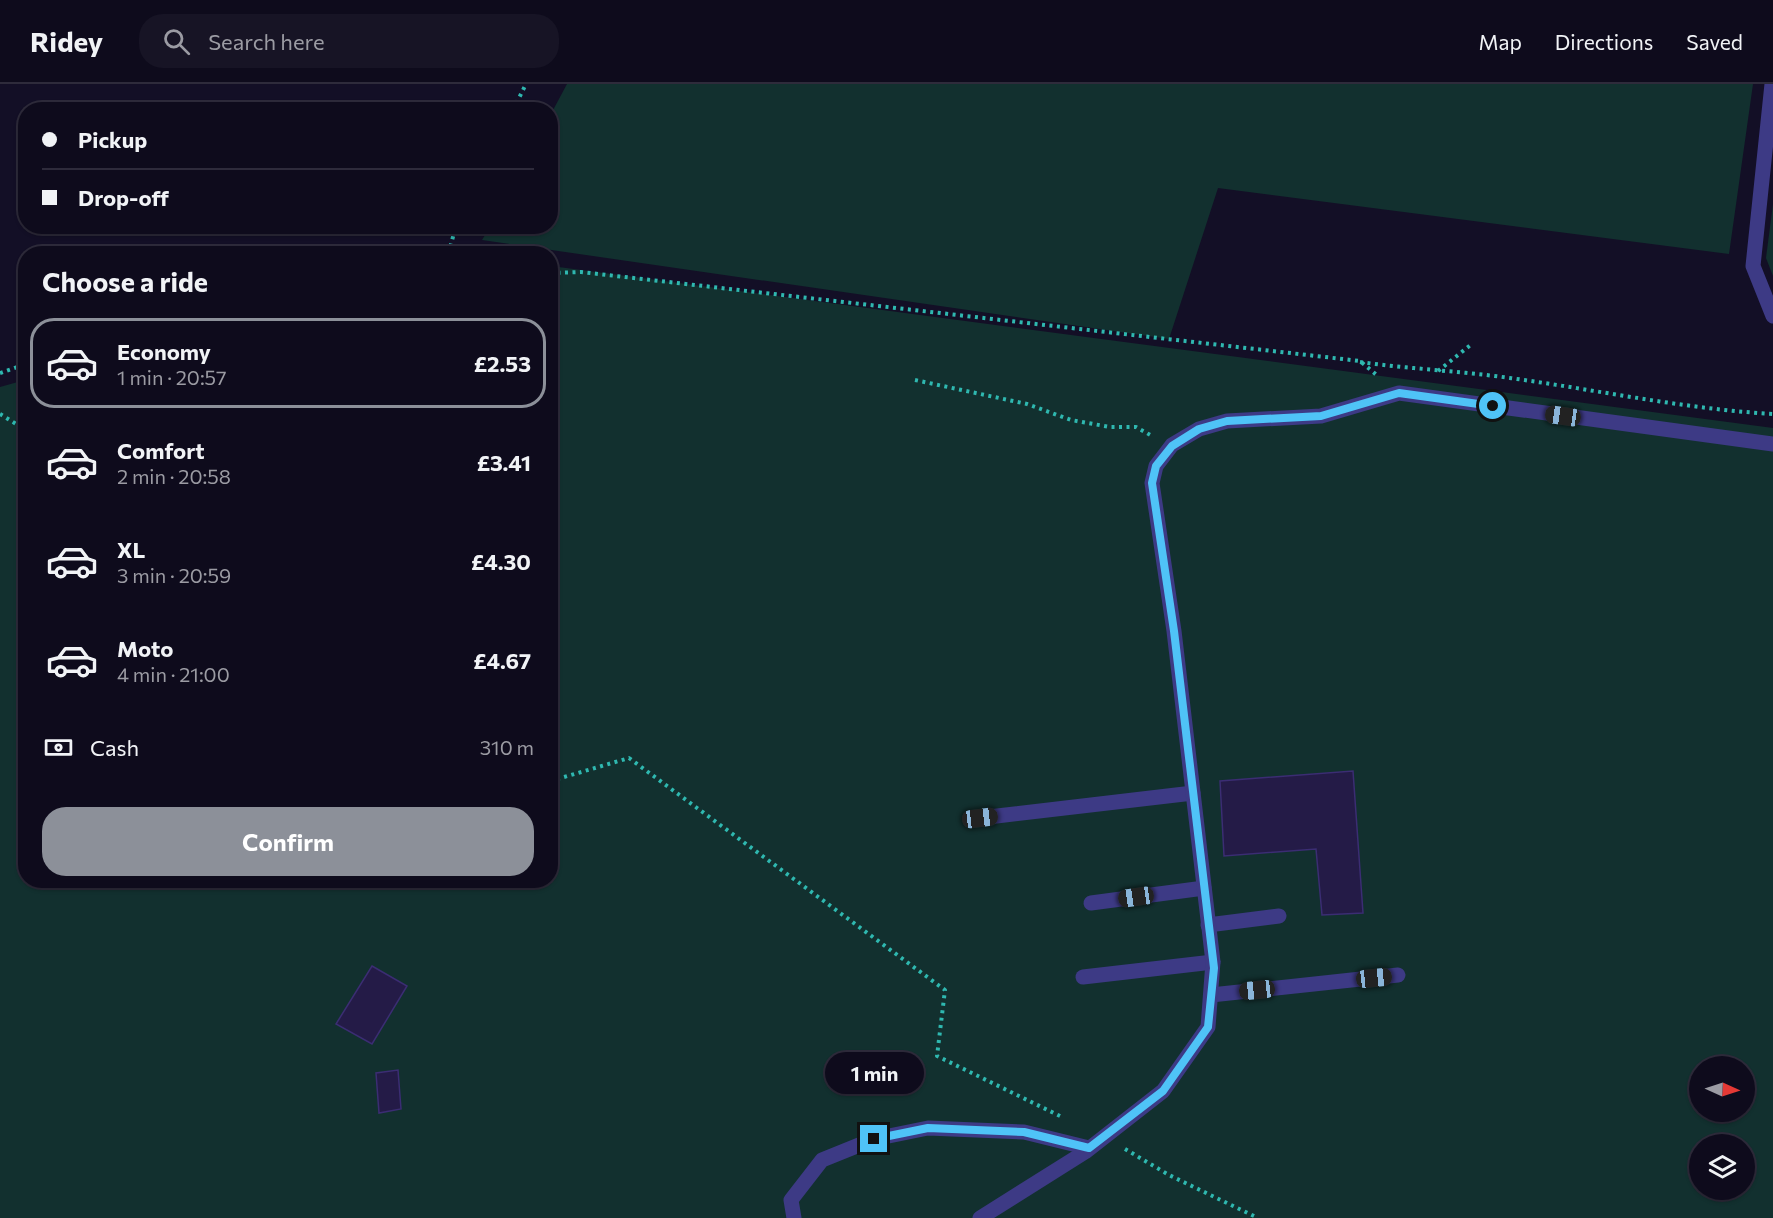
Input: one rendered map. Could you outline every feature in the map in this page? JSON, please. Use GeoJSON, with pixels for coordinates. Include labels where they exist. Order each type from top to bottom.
{"type":"FeatureCollection","features":[{"type":"Feature","properties":{"kind":"lane"},"geometry":{"type":"LineString","coordinates":[[1772,84],[1753,266],[1773,316]]}},
{"type":"Feature","properties":{"kind":"lane"},"geometry":{"type":"LineString","coordinates":[[980,1218],[1089,1148],[1163,1091],[1208,1027],[1213,962],[1174,631],[1152,483],[1156,466],[1172,446],[1199,429],[1227,421],[1321,416],[1399,393],[1773,444]]}},
{"type":"Feature","properties":{"kind":"lane"},"geometry":{"type":"LineString","coordinates":[[980,818],[1193,793]]}},
{"type":"Feature","properties":{"kind":"lane"},"geometry":{"type":"LineString","coordinates":[[1091,903],[1204,888]]}},
{"type":"Feature","properties":{"kind":"lane"},"geometry":{"type":"LineString","coordinates":[[1208,925],[1279,916]]}},
{"type":"Feature","properties":{"kind":"lane"},"geometry":{"type":"LineString","coordinates":[[1083,977],[1213,962]]}},
{"type":"Feature","properties":{"kind":"lane"},"geometry":{"type":"LineString","coordinates":[[1211,994],[1398,975]]}},
{"type":"Feature","properties":{"kind":"lane"},"geometry":{"type":"LineString","coordinates":[[794,1218],[791,1200],[822,1160],[874,1139],[928,1128],[981,1130],[1024,1132],[1089,1148]]}},
{"type":"Feature","properties":{"kind":"path"},"geometry":{"type":"LineString","coordinates":[[517,102],[526,84]]}},
{"type":"Feature","properties":{"kind":"path"},"geometry":{"type":"LineString","coordinates":[[451,244],[454,234]]}},
{"type":"Feature","properties":{"kind":"path"},"geometry":{"type":"LineString","coordinates":[[558,273],[581,272],[1438,372],[1508,378],[1727,411],[1773,414]]}},
{"type":"Feature","properties":{"kind":"path"},"geometry":{"type":"LineString","coordinates":[[1438,372],[1473,343]]}},
{"type":"Feature","properties":{"kind":"path"},"geometry":{"type":"LineString","coordinates":[[1360,362],[1399,393]]}},
{"type":"Feature","properties":{"kind":"path"},"geometry":{"type":"LineString","coordinates":[[0,373],[18,367]]}},
{"type":"Feature","properties":{"kind":"path"},"geometry":{"type":"LineString","coordinates":[[915,380],[1027,404],[1071,420],[1110,427],[1136,427],[1172,446]]}},
{"type":"Feature","properties":{"kind":"path"},"geometry":{"type":"LineString","coordinates":[[0,414],[18,425]]}},
{"type":"Feature","properties":{"kind":"path"},"geometry":{"type":"LineString","coordinates":[[558,779],[629,758],[945,990],[937,1056],[1104,1137],[1169,1175],[1258,1218]]}},
{"type":"Feature","properties":{"kind":"green space"},"geometry":{"type":"Polygon","coordinates":[[[567,84],[1753,84],[1729,254],[1218,188],[1169,339],[558,251],[558,246],[524,246],[482,240],[486,234],[558,234],[557,102],[567,84]]]}},
{"type":"Feature","properties":{"kind":"green space"},"geometry":{"type":"Polygon","coordinates":[[[1773,204],[1773,276],[1766,258],[1773,204]]]}},
{"type":"Feature","properties":{"kind":"green space"},"geometry":{"type":"Polygon","coordinates":[[[558,267],[1773,428],[1773,1218],[0,1218],[0,387],[18,382],[18,888],[558,888],[558,267]]]}},
{"type":"Feature","properties":{"kind":"building"},"geometry":{"type":"Polygon","coordinates":[[[1353,771],[1363,913],[1322,915],[1316,849],[1224,856],[1220,781],[1353,771]]]}},
{"type":"Feature","properties":{"kind":"building"},"geometry":{"type":"Polygon","coordinates":[[[372,966],[407,986],[372,1044],[336,1024],[372,966]]]}},
{"type":"Feature","properties":{"kind":"building"},"geometry":{"type":"Polygon","coordinates":[[[398,1070],[401,1109],[379,1113],[376,1073],[398,1070]]]}},
{"type":"Feature","properties":{"kind":"route"},"geometry":{"type":"LineString","coordinates":[[874,1139],[928,1128],[1024,1132],[1089,1148],[1163,1091],[1208,1027],[1214,968],[1174,631],[1152,483],[1156,466],[1172,446],[1199,429],[1227,421],[1321,416],[1399,393],[1493,406]]}}]}
